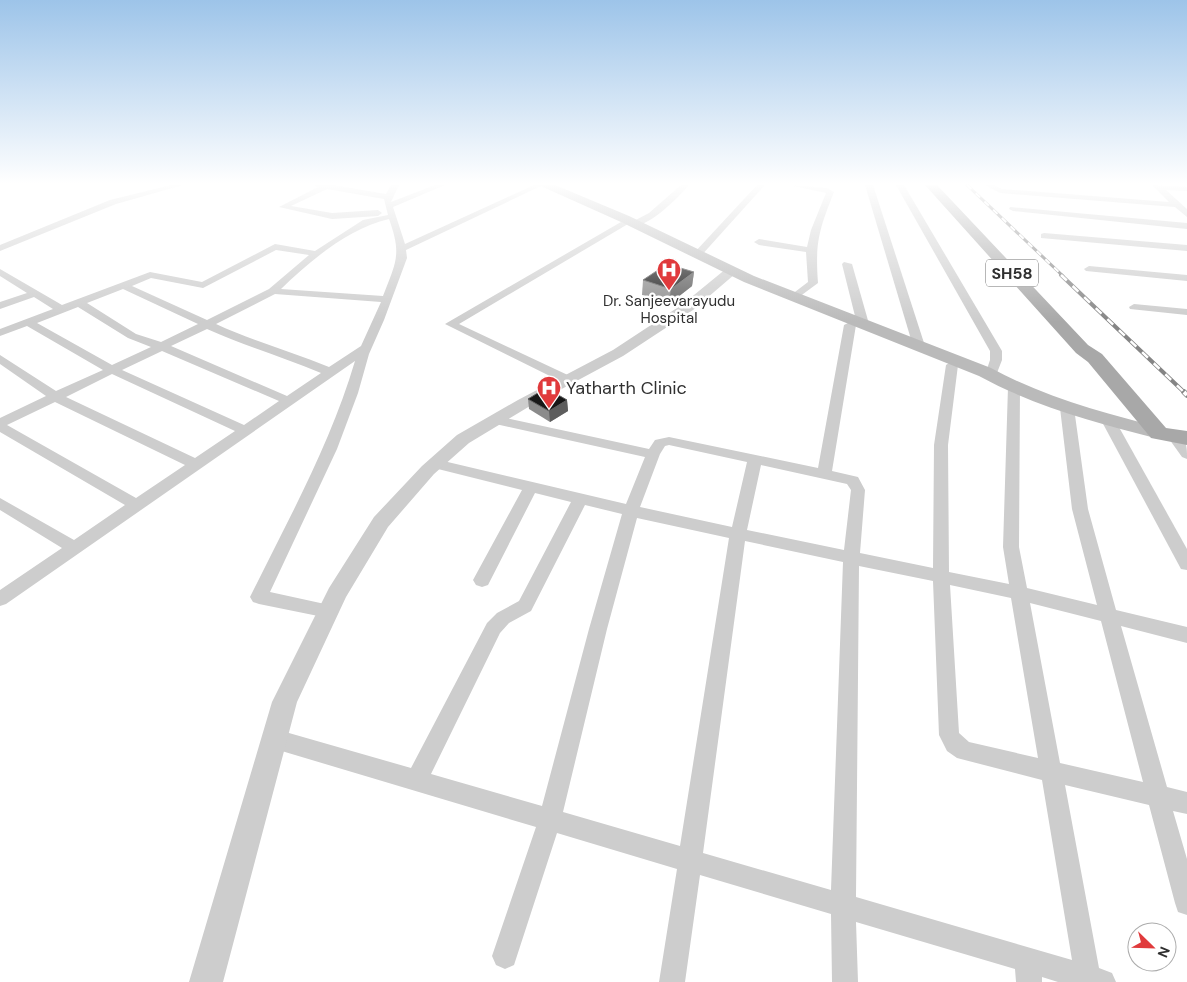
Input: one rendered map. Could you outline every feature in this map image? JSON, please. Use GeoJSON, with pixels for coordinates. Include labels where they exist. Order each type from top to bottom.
{"type":"FeatureCollection","features":[{"type":"Feature","properties":{"kind":"main road"},"geometry":{"type":"LineString","coordinates":[[644,231],[729,272],[952,365],[1004,382]]}},
{"type":"Feature","properties":{"kind":"main road"},"geometry":{"type":"LineString","coordinates":[[645,231],[729,272],[795,297],[856,325],[919,346],[1067,408],[1173,436]]}},
{"type":"Feature","properties":{"kind":"main road","name":"SH58"},"geometry":{"type":"LineString","coordinates":[[973,231],[1082,349],[1095,358],[1173,436]]}},
{"type":"Feature","properties":{"kind":"main road","name":"SH58"},"geometry":{"type":"LineString","coordinates":[[983,231],[1092,348],[1095,358]]}},
{"type":"Feature","properties":{"kind":"street"},"geometry":{"type":"LineString","coordinates":[[0,248],[42,231]]}},
{"type":"Feature","properties":{"kind":"street"},"geometry":{"type":"LineString","coordinates":[[0,424],[273,291],[292,273],[317,254],[352,231]]}},
{"type":"Feature","properties":{"kind":"street"},"geometry":{"type":"LineString","coordinates":[[328,611],[259,598],[330,449],[352,393],[366,347],[402,258],[398,231]]}},
{"type":"Feature","properties":{"kind":"street"},"geometry":{"type":"LineString","coordinates":[[401,249],[440,231]]}},
{"type":"Feature","properties":{"kind":"street"},"geometry":{"type":"LineString","coordinates":[[568,380],[451,324],[618,231]]}},
{"type":"Feature","properties":{"kind":"street"},"geometry":{"type":"LineString","coordinates":[[697,255],[719,231]]}},
{"type":"Feature","properties":{"kind":"street"},"geometry":{"type":"LineString","coordinates":[[795,297],[813,283],[811,250],[815,231]]}},
{"type":"Feature","properties":{"kind":"street"},"geometry":{"type":"LineString","coordinates":[[883,231],[919,346]]}},
{"type":"Feature","properties":{"kind":"street"},"geometry":{"type":"LineString","coordinates":[[275,738],[843,906],[1028,971],[1096,980],[1019,593],[1011,539],[1004,382],[996,360],[996,351],[927,231]]}},
{"type":"Feature","properties":{"kind":"street"},"geometry":{"type":"LineString","coordinates":[[1044,236],[1187,248]]}},
{"type":"Feature","properties":{"kind":"street"},"geometry":{"type":"LineString","coordinates":[[759,242],[811,250]]}},
{"type":"Feature","properties":{"kind":"street"},"geometry":{"type":"LineString","coordinates":[[0,333],[122,285],[153,275],[207,284],[275,247],[317,254]]}},
{"type":"Feature","properties":{"kind":"street"},"geometry":{"type":"LineString","coordinates":[[824,474],[856,325],[847,264]]}},
{"type":"Feature","properties":{"kind":"street"},"geometry":{"type":"LineString","coordinates":[[1089,269],[1187,278]]}},
{"type":"Feature","properties":{"kind":"street"},"geometry":{"type":"LineString","coordinates":[[0,272],[61,309]]}},
{"type":"Feature","properties":{"kind":"street"},"geometry":{"type":"LineString","coordinates":[[206,982],[285,702],[328,611],[381,522],[435,464],[463,439],[618,353],[672,317],[729,272]]}},
{"type":"Feature","properties":{"kind":"street"},"geometry":{"type":"LineString","coordinates":[[122,285],[250,344],[286,354],[330,372]]}},
{"type":"Feature","properties":{"kind":"street"},"geometry":{"type":"LineString","coordinates":[[273,291],[386,299]]}},
{"type":"Feature","properties":{"kind":"street"},"geometry":{"type":"LineString","coordinates":[[0,306],[35,293]]}},
{"type":"Feature","properties":{"kind":"street"},"geometry":{"type":"LineString","coordinates":[[78,302],[132,336],[161,346],[289,400]]}},
{"type":"Feature","properties":{"kind":"street"},"geometry":{"type":"LineString","coordinates":[[1134,307],[1187,312]]}},
{"type":"Feature","properties":{"kind":"street"},"geometry":{"type":"LineString","coordinates":[[28,322],[112,370],[245,430]]}},
{"type":"Feature","properties":{"kind":"street"},"geometry":{"type":"LineString","coordinates":[[1,598],[366,347]]}},
{"type":"Feature","properties":{"kind":"street"},"geometry":{"type":"LineString","coordinates":[[0,359],[56,397],[196,464]]}},
{"type":"Feature","properties":{"kind":"street"},"geometry":{"type":"LineString","coordinates":[[952,365],[941,445],[942,576],[949,735],[954,744],[965,751],[1187,803]]}},
{"type":"Feature","properties":{"kind":"street"},"geometry":{"type":"LineString","coordinates":[[1067,408],[1078,502],[1187,903]]}},
{"type":"Feature","properties":{"kind":"street"},"geometry":{"type":"LineString","coordinates":[[496,420],[653,454]]}},
{"type":"Feature","properties":{"kind":"street"},"geometry":{"type":"LineString","coordinates":[[1108,420],[1187,564]]}},
{"type":"Feature","properties":{"kind":"street"},"geometry":{"type":"LineString","coordinates":[[0,424],[136,505]]}},
{"type":"Feature","properties":{"kind":"street"},"geometry":{"type":"LineString","coordinates":[[1173,436],[1187,454]]}},
{"type":"Feature","properties":{"kind":"street"},"geometry":{"type":"LineString","coordinates":[[504,956],[550,819],[598,629],[631,511],[653,454],[660,443],[668,441],[847,479],[856,485],[851,557],[843,906],[845,982]]}},
{"type":"Feature","properties":{"kind":"street"},"geometry":{"type":"LineString","coordinates":[[672,982],[738,534],[754,459]]}},
{"type":"Feature","properties":{"kind":"street"},"geometry":{"type":"LineString","coordinates":[[435,464],[631,511],[1019,593],[1187,635]]}},
{"type":"Feature","properties":{"kind":"street"},"geometry":{"type":"LineString","coordinates":[[482,580],[531,487]]}},
{"type":"Feature","properties":{"kind":"street"},"geometry":{"type":"LineString","coordinates":[[417,780],[494,628],[503,618],[525,606],[580,499]]}},
{"type":"Feature","properties":{"kind":"street"},"geometry":{"type":"LineString","coordinates":[[0,503],[75,548]]}},
{"type":"Feature","properties":{"kind":"building"},"geometry":{"type":"Polygon","coordinates":[[[667,264],[694,272],[671,289],[643,280],[667,264]]]}},
{"type":"Feature","properties":{"kind":"building"},"geometry":{"type":"Polygon","coordinates":[[[546,388],[567,400],[549,411],[528,399],[546,388]]]}},
{"type":"Feature","properties":{"kind":"railway"},"geometry":{"type":"LineString","coordinates":[[1015,231],[1063,276]]}},
{"type":"Feature","properties":{"kind":"railway"},"geometry":{"type":"LineString","coordinates":[[1061,275],[1185,393]]}},
{"type":"Feature","properties":{"kind":"place","name":"Dr. Sanjeevarayudu Hospital"},"geometry":{"type":"Point","coordinates":[669,291]}},
{"type":"Feature","properties":{"kind":"place","name":"Yatharth Clinic"},"geometry":{"type":"Point","coordinates":[549,409]}}]}
